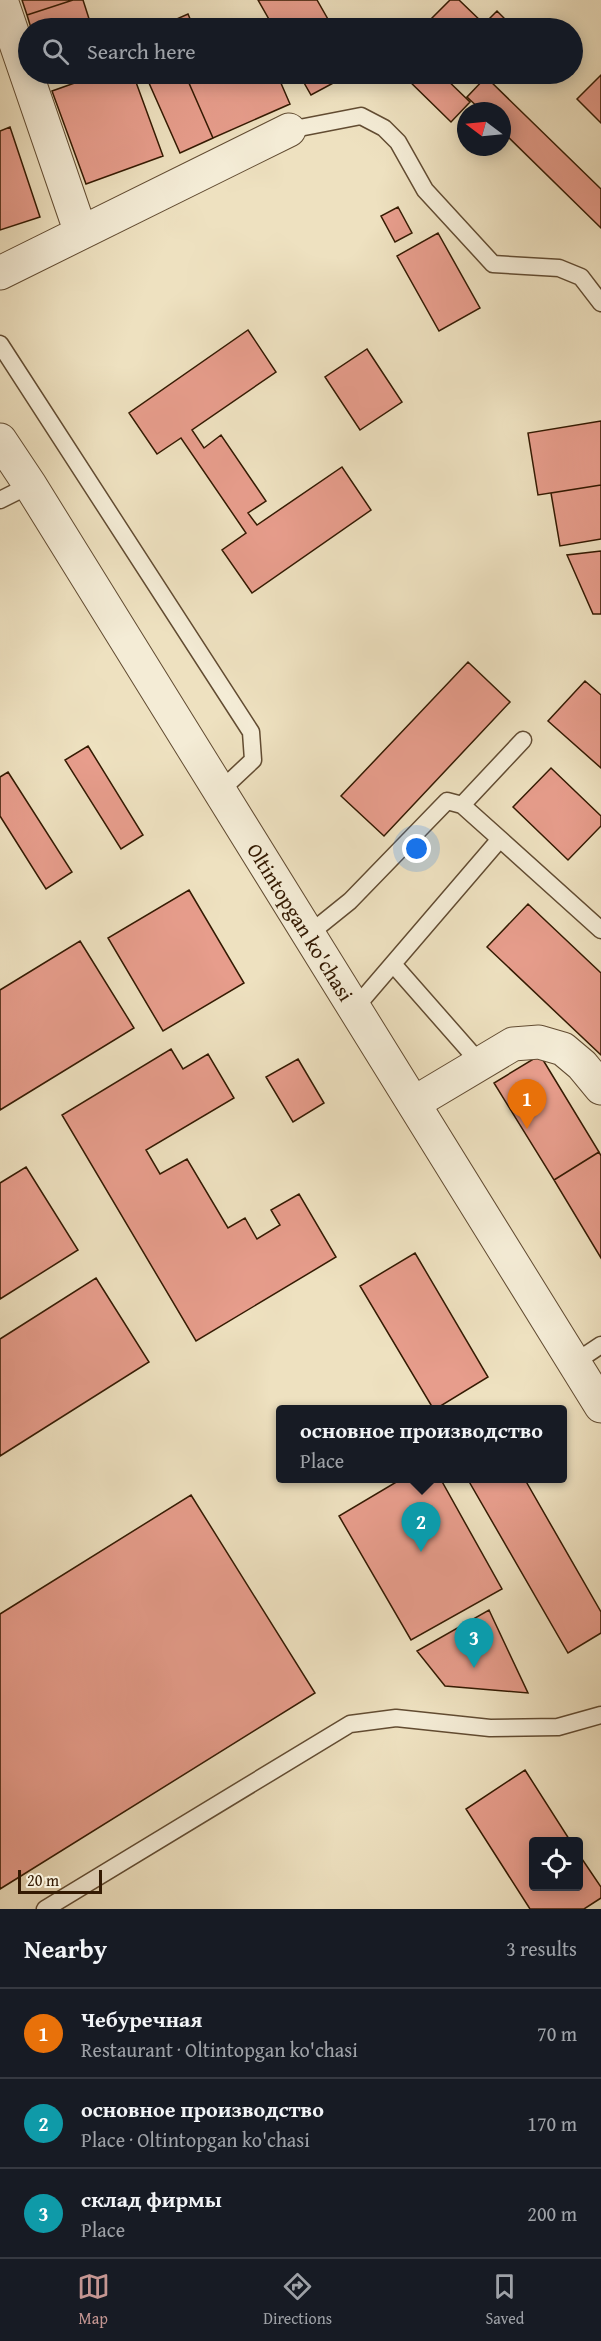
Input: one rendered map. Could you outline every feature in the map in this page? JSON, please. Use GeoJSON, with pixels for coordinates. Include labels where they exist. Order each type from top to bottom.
{"type":"FeatureCollection","features":[{"type":"Feature","properties":{"kind":"street"},"geometry":{"type":"LineString","coordinates":[[1,0],[18,50]]}},
{"type":"Feature","properties":{"kind":"street"},"geometry":{"type":"LineString","coordinates":[[30,84],[81,233]]}},
{"type":"Feature","properties":{"kind":"street"},"geometry":{"type":"LineString","coordinates":[[0,273],[289,130]]}},
{"type":"Feature","properties":{"kind":"street","name":"Oltintopgan ko'chasi"},"geometry":{"type":"LineString","coordinates":[[0,440],[414,1102],[588,1354],[601,1406]]}},
{"type":"Feature","properties":{"kind":"street"},"geometry":{"type":"LineString","coordinates":[[414,1102],[513,1044],[539,1042],[563,1049],[582,1065],[601,1088]]}},
{"type":"Feature","properties":{"kind":"lane"},"geometry":{"type":"LineString","coordinates":[[289,130],[361,116],[384,128],[398,142],[425,190],[493,264],[559,268],[580,277],[601,303]]}},
{"type":"Feature","properties":{"kind":"lane"},"geometry":{"type":"LineString","coordinates":[[0,344],[251,732],[253,760],[220,791]]}},
{"type":"Feature","properties":{"kind":"lane"},"geometry":{"type":"LineString","coordinates":[[0,500],[30,485]]}},
{"type":"Feature","properties":{"kind":"lane"},"geometry":{"type":"LineString","coordinates":[[462,805],[523,740]]}},
{"type":"Feature","properties":{"kind":"lane"},"geometry":{"type":"LineString","coordinates":[[309,934],[350,901],[447,801],[462,805],[601,930]]}},
{"type":"Feature","properties":{"kind":"lane"},"geometry":{"type":"LineString","coordinates":[[355,1008],[500,839]]}},
{"type":"Feature","properties":{"kind":"lane"},"geometry":{"type":"LineString","coordinates":[[393,964],[480,1063]]}},
{"type":"Feature","properties":{"kind":"lane"},"geometry":{"type":"LineString","coordinates":[[45,1909],[350,1724],[396,1718],[490,1728],[558,1727],[601,1716]]}},
{"type":"Feature","properties":{"kind":"building"},"geometry":{"type":"Polygon","coordinates":[[[22,0],[73,0],[27,15],[22,0]]]}},
{"type":"Feature","properties":{"kind":"building"},"geometry":{"type":"Polygon","coordinates":[[[73,0],[83,0],[89,18],[28,18],[27,15],[73,0]]]}},
{"type":"Feature","properties":{"kind":"building"},"geometry":{"type":"Polygon","coordinates":[[[258,0],[317,0],[327,18],[268,18],[258,0]]]}},
{"type":"Feature","properties":{"kind":"building"},"geometry":{"type":"Polygon","coordinates":[[[450,0],[459,0],[478,18],[432,18],[450,0]]]}},
{"type":"Feature","properties":{"kind":"building"},"geometry":{"type":"Polygon","coordinates":[[[497,11],[504,18],[490,18],[497,11]]]}},
{"type":"Feature","properties":{"kind":"building"},"geometry":{"type":"Polygon","coordinates":[[[601,75],[601,123],[577,99],[601,75]]]}},
{"type":"Feature","properties":{"kind":"building"},"geometry":{"type":"Polygon","coordinates":[[[72,84],[137,84],[163,156],[86,184],[52,91],[72,84]]]}},
{"type":"Feature","properties":{"kind":"building"},"geometry":{"type":"Polygon","coordinates":[[[149,84],[189,84],[213,138],[180,153],[149,84]]]}},
{"type":"Feature","properties":{"kind":"building"},"geometry":{"type":"Polygon","coordinates":[[[189,84],[281,84],[290,104],[213,138],[189,84]]]}},
{"type":"Feature","properties":{"kind":"building"},"geometry":{"type":"Polygon","coordinates":[[[305,84],[331,84],[311,95],[305,84]]]}},
{"type":"Feature","properties":{"kind":"building"},"geometry":{"type":"Polygon","coordinates":[[[412,84],[451,84],[470,102],[457,102],[457,116],[451,122],[412,84]]]}},
{"type":"Feature","properties":{"kind":"building"},"geometry":{"type":"Polygon","coordinates":[[[479,84],[493,84],[601,189],[601,228],[511,140],[511,102],[472,102],[467,97],[479,84]]]}},
{"type":"Feature","properties":{"kind":"building"},"geometry":{"type":"Polygon","coordinates":[[[10,127],[40,217],[0,230],[0,131],[10,127]]]}},
{"type":"Feature","properties":{"kind":"building"},"geometry":{"type":"Polygon","coordinates":[[[398,207],[412,233],[395,242],[381,216],[398,207]]]}},
{"type":"Feature","properties":{"kind":"building"},"geometry":{"type":"Polygon","coordinates":[[[438,233],[480,308],[439,331],[397,256],[438,233]]]}},
{"type":"Feature","properties":{"kind":"building"},"geometry":{"type":"Polygon","coordinates":[[[248,330],[276,372],[192,430],[204,448],[221,435],[266,501],[248,513],[257,525],[342,467],[371,510],[252,593],[222,550],[246,533],[181,438],[157,454],[129,413],[248,330]]]}},
{"type":"Feature","properties":{"kind":"building"},"geometry":{"type":"Polygon","coordinates":[[[367,349],[402,402],[360,430],[325,377],[367,349]]]}},
{"type":"Feature","properties":{"kind":"building"},"geometry":{"type":"Polygon","coordinates":[[[601,421],[601,485],[538,495],[528,433],[601,421]]]}},
{"type":"Feature","properties":{"kind":"building"},"geometry":{"type":"Polygon","coordinates":[[[601,485],[601,539],[560,546],[551,493],[601,485]]]}},
{"type":"Feature","properties":{"kind":"building"},"geometry":{"type":"Polygon","coordinates":[[[601,551],[601,614],[593,614],[567,555],[601,551]]]}},
{"type":"Feature","properties":{"kind":"building"},"geometry":{"type":"Polygon","coordinates":[[[468,662],[510,702],[384,836],[341,796],[468,662]]]}},
{"type":"Feature","properties":{"kind":"building"},"geometry":{"type":"Polygon","coordinates":[[[585,681],[601,695],[601,768],[548,721],[585,681]]]}},
{"type":"Feature","properties":{"kind":"building"},"geometry":{"type":"Polygon","coordinates":[[[88,746],[143,835],[121,849],[65,760],[88,746]]]}},
{"type":"Feature","properties":{"kind":"building"},"geometry":{"type":"Polygon","coordinates":[[[551,768],[601,816],[601,826],[568,860],[513,807],[551,768]]]}},
{"type":"Feature","properties":{"kind":"building"},"geometry":{"type":"Polygon","coordinates":[[[8,772],[72,872],[46,889],[0,816],[0,777],[8,772]]]}},
{"type":"Feature","properties":{"kind":"building"},"geometry":{"type":"Polygon","coordinates":[[[189,890],[244,983],[163,1031],[108,938],[189,890]]]}},
{"type":"Feature","properties":{"kind":"building"},"geometry":{"type":"Polygon","coordinates":[[[528,904],[601,973],[601,1055],[487,947],[528,904]]]}},
{"type":"Feature","properties":{"kind":"building"},"geometry":{"type":"Polygon","coordinates":[[[80,941],[134,1028],[0,1110],[0,990],[80,941]]]}},
{"type":"Feature","properties":{"kind":"building"},"geometry":{"type":"Polygon","coordinates":[[[171,1049],[183,1069],[208,1054],[234,1098],[146,1150],[160,1174],[187,1159],[228,1228],[245,1218],[257,1239],[280,1225],[271,1210],[299,1194],[336,1257],[196,1341],[62,1115],[171,1049]]]}},
{"type":"Feature","properties":{"kind":"building"},"geometry":{"type":"Polygon","coordinates":[[[540,1055],[599,1152],[554,1180],[494,1083],[540,1055]]]}},
{"type":"Feature","properties":{"kind":"building"},"geometry":{"type":"Polygon","coordinates":[[[298,1059],[324,1103],[293,1122],[266,1077],[298,1059]]]}},
{"type":"Feature","properties":{"kind":"building"},"geometry":{"type":"Polygon","coordinates":[[[599,1152],[601,1156],[601,1258],[554,1180],[599,1152]]]}},
{"type":"Feature","properties":{"kind":"building"},"geometry":{"type":"Polygon","coordinates":[[[26,1167],[78,1250],[0,1299],[0,1183],[26,1167]]]}},
{"type":"Feature","properties":{"kind":"building"},"geometry":{"type":"Polygon","coordinates":[[[415,1253],[488,1377],[442,1405],[431,1405],[360,1286],[415,1253]]]}},
{"type":"Feature","properties":{"kind":"building"},"geometry":{"type":"Polygon","coordinates":[[[96,1278],[149,1362],[0,1456],[0,1339],[96,1278]]]}},
{"type":"Feature","properties":{"kind":"building"},"geometry":{"type":"Polygon","coordinates":[[[395,1483],[443,1483],[502,1589],[411,1640],[339,1516],[395,1483]]]}},
{"type":"Feature","properties":{"kind":"building"},"geometry":{"type":"Polygon","coordinates":[[[470,1483],[527,1483],[601,1612],[601,1633],[568,1653],[470,1483]]]}},
{"type":"Feature","properties":{"kind":"building"},"geometry":{"type":"Polygon","coordinates":[[[191,1495],[315,1693],[0,1889],[0,1614],[191,1495]]]}},
{"type":"Feature","properties":{"kind":"building"},"geometry":{"type":"Polygon","coordinates":[[[489,1610],[528,1693],[445,1686],[417,1651],[489,1610]]]}},
{"type":"Feature","properties":{"kind":"building"},"geometry":{"type":"Polygon","coordinates":[[[525,1770],[568,1837],[529,1837],[529,1891],[583,1891],[583,1860],[601,1887],[601,1898],[584,1909],[530,1909],[466,1809],[525,1770]]]}},
{"type":"Feature","properties":{"kind":"place","name":"Чебуречная"},"geometry":{"type":"Point","coordinates":[527,1129]}},
{"type":"Feature","properties":{"kind":"place","name":"основное производство"},"geometry":{"type":"Point","coordinates":[421,1552]}},
{"type":"Feature","properties":{"kind":"place","name":"склад фирмы"},"geometry":{"type":"Point","coordinates":[474,1668]}}]}
